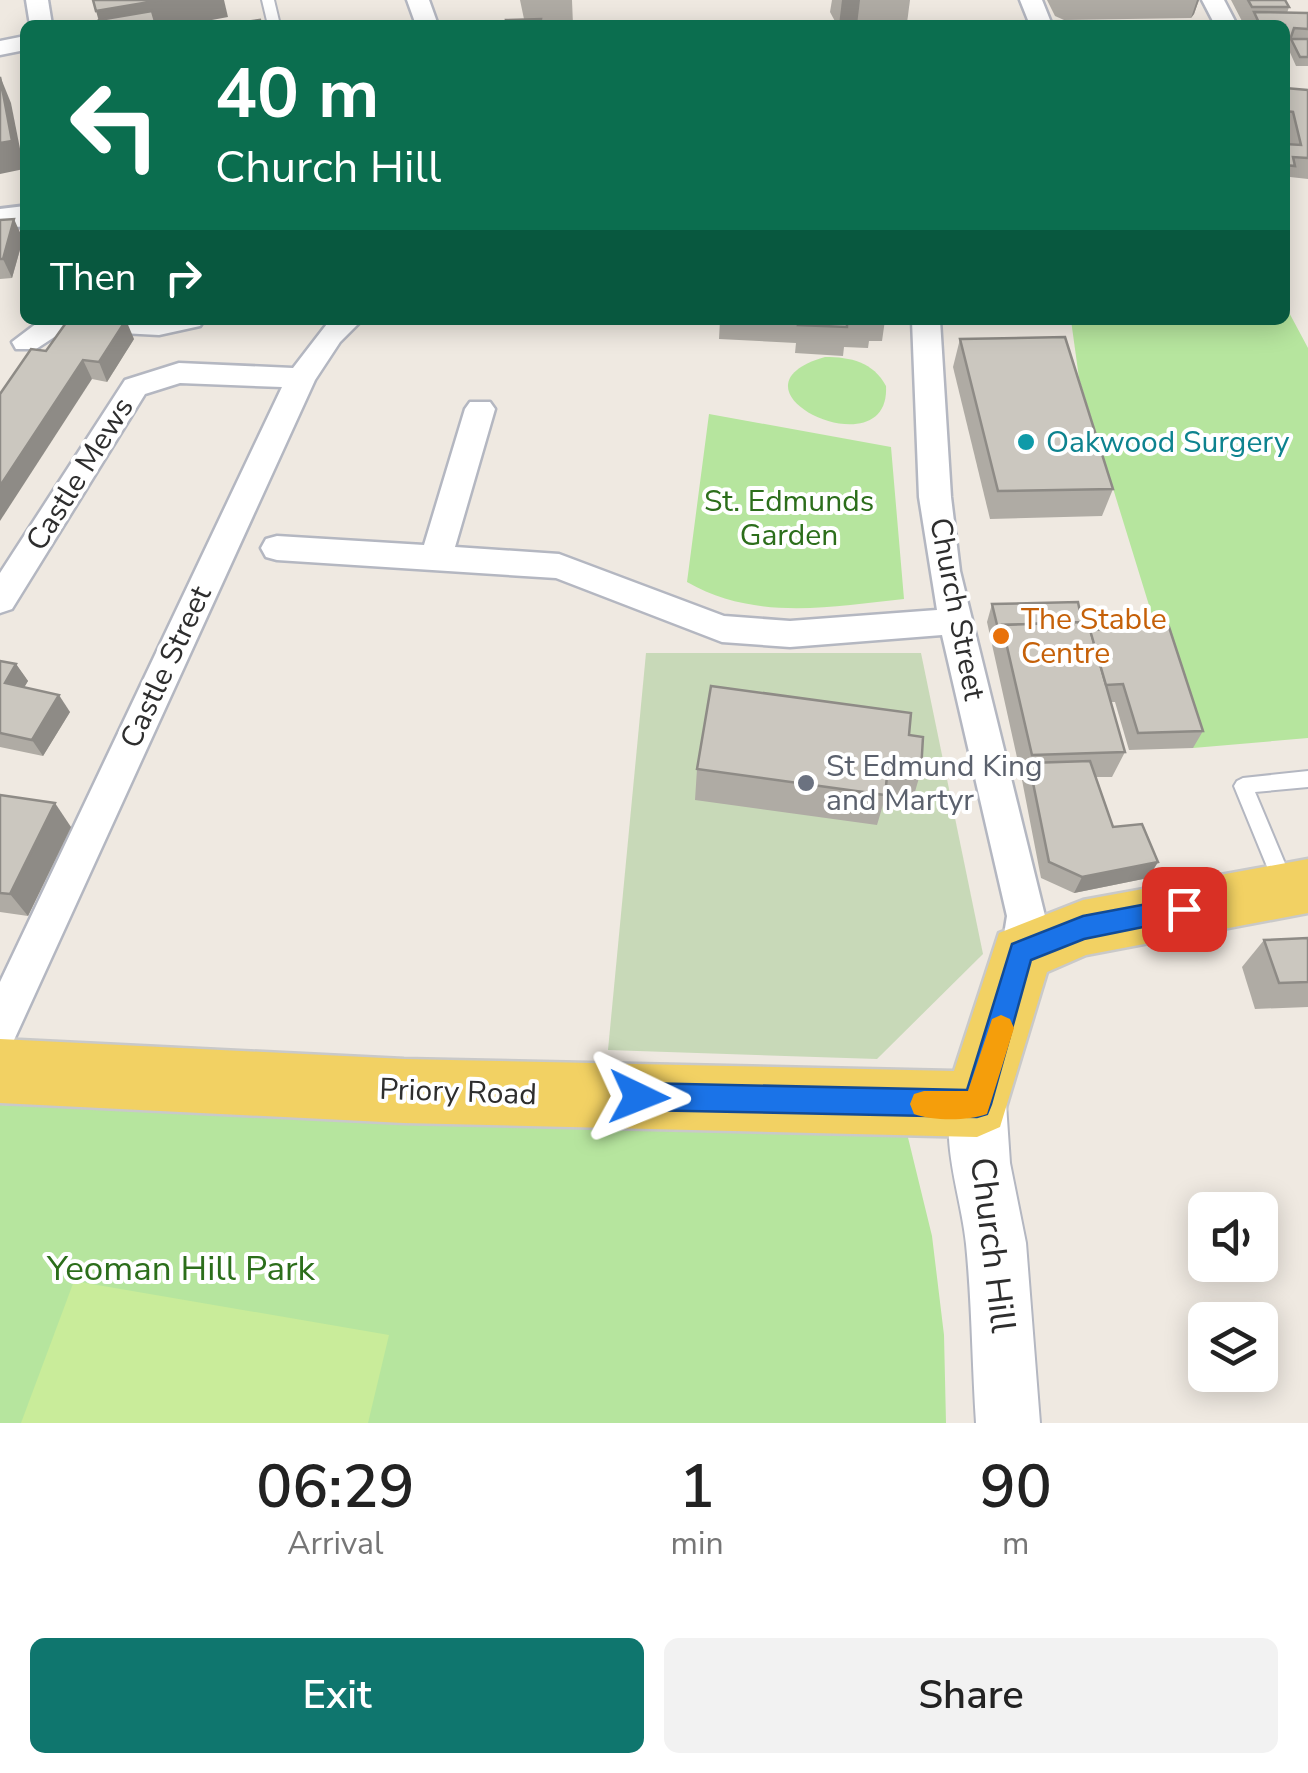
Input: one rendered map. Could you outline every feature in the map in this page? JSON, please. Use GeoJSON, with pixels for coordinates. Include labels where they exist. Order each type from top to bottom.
{"type":"FeatureCollection","features":[{"type":"Feature","properties":{"kind":"main road"},"geometry":{"type":"LineString","coordinates":[[1021,952],[1083,928],[1297,888]]}},
{"type":"Feature","properties":{"kind":"main road","name":"Church Hill"},"geometry":{"type":"LineString","coordinates":[[1008,1423],[996,1243],[981,1164],[977,1104],[1021,952]]}},
{"type":"Feature","properties":{"kind":"main road","name":"Priory Road"},"geometry":{"type":"LineString","coordinates":[[0,1071],[404,1081],[977,1104]]}},
{"type":"Feature","properties":{"kind":"street"},"geometry":{"type":"LineString","coordinates":[[26,342],[54,325]]}},
{"type":"Feature","properties":{"kind":"street"},"geometry":{"type":"LineString","coordinates":[[179,373],[184,325]]}},
{"type":"Feature","properties":{"kind":"street","name":"Castle Street"},"geometry":{"type":"LineString","coordinates":[[0,1026],[300,378],[330,335],[342,325]]}},
{"type":"Feature","properties":{"kind":"street","name":"Church Street"},"geometry":{"type":"LineString","coordinates":[[926,325],[935,497],[956,620],[1026,916],[1021,952]]}},
{"type":"Feature","properties":{"kind":"street","name":"Castle Mews"},"geometry":{"type":"LineString","coordinates":[[0,600],[135,387],[179,373],[300,378]]}},
{"type":"Feature","properties":{"kind":"street"},"geometry":{"type":"LineString","coordinates":[[436,558],[480,409]]}},
{"type":"Feature","properties":{"kind":"street"},"geometry":{"type":"LineString","coordinates":[[278,548],[559,566],[722,629],[790,634],[899,628],[956,620]]}},
{"type":"Feature","properties":{"kind":"lane"},"geometry":{"type":"LineString","coordinates":[[1297,888],[1243,786],[1308,779]]}},
{"type":"Feature","properties":{"kind":"green space"},"geometry":{"type":"Polygon","coordinates":[[[1290,314],[1308,348],[1308,738],[1193,748],[1079,378],[1072,325],[1290,325],[1290,314]]]}},
{"type":"Feature","properties":{"kind":"green space"},"geometry":{"type":"Polygon","coordinates":[[[825,357],[852,360],[875,371],[886,386],[880,411],[863,423],[839,423],[815,416],[796,403],[788,387],[796,371],[825,357]]]}},
{"type":"Feature","properties":{"kind":"green space","name":"St. Edmunds Garden"},"geometry":{"type":"Polygon","coordinates":[[[709,414],[891,447],[904,599],[821,607],[766,607],[713,594],[687,582],[709,414]]]}},
{"type":"Feature","properties":{"kind":"green space"},"geometry":{"type":"Polygon","coordinates":[[[646,653],[921,653],[983,954],[877,1059],[608,1050],[646,653]]]}},
{"type":"Feature","properties":{"kind":"green space","name":"Yeoman Hill Park"},"geometry":{"type":"Polygon","coordinates":[[[0,1105],[836,1132],[903,1117],[932,1236],[944,1335],[946,1423],[0,1423],[0,1105]]]}},
{"type":"Feature","properties":{"kind":"green space"},"geometry":{"type":"Polygon","coordinates":[[[74,1281],[389,1335],[368,1423],[21,1423],[74,1281]]]}},
{"type":"Feature","properties":{"kind":"building"},"geometry":{"type":"Polygon","coordinates":[[[93,0],[161,0],[96,11],[93,0]]]}},
{"type":"Feature","properties":{"kind":"building"},"geometry":{"type":"Polygon","coordinates":[[[1248,0],[1285,0],[1289,7],[1252,7],[1248,0]]]}},
{"type":"Feature","properties":{"kind":"building"},"geometry":{"type":"Polygon","coordinates":[[[152,11],[155,20],[99,20],[152,11]]]}},
{"type":"Feature","properties":{"kind":"building"},"geometry":{"type":"Polygon","coordinates":[[[1254,12],[1308,13],[1308,29],[1294,28],[1290,37],[1290,20],[1258,20],[1254,12]]]}},
{"type":"Feature","properties":{"kind":"building"},"geometry":{"type":"Polygon","coordinates":[[[1291,39],[1308,39],[1308,57],[1300,57],[1291,39]]]}},
{"type":"Feature","properties":{"kind":"building"},"geometry":{"type":"Polygon","coordinates":[[[0,77],[12,141],[0,143],[0,77]]]}},
{"type":"Feature","properties":{"kind":"building"},"geometry":{"type":"Polygon","coordinates":[[[1290,88],[1308,90],[1308,158],[1293,157],[1295,166],[1290,166],[1290,144],[1301,145],[1290,88]]]}},
{"type":"Feature","properties":{"kind":"building"},"geometry":{"type":"Polygon","coordinates":[[[14,219],[3,259],[0,259],[0,220],[14,219]]]}},
{"type":"Feature","properties":{"kind":"building"},"geometry":{"type":"Polygon","coordinates":[[[64,325],[123,325],[99,362],[83,360],[0,486],[0,394],[31,349],[46,351],[64,325]]]}},
{"type":"Feature","properties":{"kind":"building","name":"Oakwood Surgery"},"geometry":{"type":"Polygon","coordinates":[[[1065,337],[1113,489],[998,491],[960,339],[1065,337]]]}},
{"type":"Feature","properties":{"kind":"building"},"geometry":{"type":"Polygon","coordinates":[[[1078,602],[1082,622],[1002,625],[999,633],[992,604],[1078,602]]]}},
{"type":"Feature","properties":{"kind":"building"},"geometry":{"type":"Polygon","coordinates":[[[1088,622],[1125,752],[1032,755],[1002,625],[1088,622]]]}},
{"type":"Feature","properties":{"kind":"building"},"geometry":{"type":"Polygon","coordinates":[[[1169,627],[1203,731],[1138,733],[1123,684],[1106,685],[1090,630],[1169,627]]]}},
{"type":"Feature","properties":{"kind":"building"},"geometry":{"type":"Polygon","coordinates":[[[0,661],[16,664],[5,683],[59,695],[32,740],[0,733],[0,661]]]}},
{"type":"Feature","properties":{"kind":"building"},"geometry":{"type":"Polygon","coordinates":[[[711,686],[911,713],[909,735],[923,737],[921,771],[888,767],[885,795],[697,769],[711,686]]]}},
{"type":"Feature","properties":{"kind":"building"},"geometry":{"type":"Polygon","coordinates":[[[1090,761],[1113,827],[1142,824],[1158,862],[1082,877],[1049,862],[1029,763],[1090,761]]]}},
{"type":"Feature","properties":{"kind":"building"},"geometry":{"type":"Polygon","coordinates":[[[0,795],[55,803],[10,894],[0,893],[0,795]]]}},
{"type":"Feature","properties":{"kind":"building"},"geometry":{"type":"Polygon","coordinates":[[[1308,938],[1308,982],[1279,983],[1264,940],[1308,938]]]}},
{"type":"Feature","properties":{"kind":"slow traffic"},"geometry":{"type":"LineString","coordinates":[[924,1104],[977,1104],[1001,1028]]}},
{"type":"Feature","properties":{"kind":"place","name":"Oakwood Surgery"},"geometry":{"type":"Point","coordinates":[1026,442]}},
{"type":"Feature","properties":{"kind":"place","name":"The Stable Centre"},"geometry":{"type":"Point","coordinates":[1001,636]}},
{"type":"Feature","properties":{"kind":"place","name":"St Edmund King and Martyr"},"geometry":{"type":"Point","coordinates":[806,783]}},
{"type":"Feature","properties":{"kind":"route"},"geometry":{"type":"LineString","coordinates":[[639,1097],[977,1104],[1021,952],[1083,928],[1184,909]]}}]}
